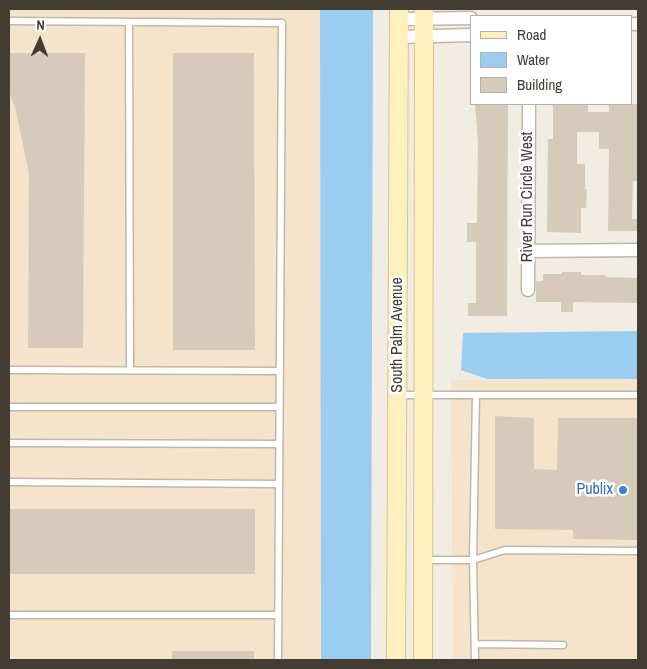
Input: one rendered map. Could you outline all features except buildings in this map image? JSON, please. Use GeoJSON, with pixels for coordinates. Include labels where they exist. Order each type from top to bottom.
{"type":"FeatureCollection","features":[{"type":"Feature","properties":{"kind":"main road","name":"South Palm Avenue"},"geometry":{"type":"LineString","coordinates":[[423,13],[423,660]]}},
{"type":"Feature","properties":{"kind":"main road","name":"South Palm Avenue"},"geometry":{"type":"LineString","coordinates":[[396,660],[399,14]]}},
{"type":"Feature","properties":{"kind":"street"},"geometry":{"type":"LineString","coordinates":[[399,14],[423,13],[470,18]]}},
{"type":"Feature","properties":{"kind":"street"},"geometry":{"type":"LineString","coordinates":[[399,37],[470,35]]}},
{"type":"Feature","properties":{"kind":"street","name":"River Run Circle West"},"geometry":{"type":"LineString","coordinates":[[528,290],[529,105]]}},
{"type":"Feature","properties":{"kind":"street"},"geometry":{"type":"LineString","coordinates":[[528,251],[638,250]]}},
{"type":"Feature","properties":{"kind":"lane"},"geometry":{"type":"LineString","coordinates":[[9,21],[282,23],[278,660]]}},
{"type":"Feature","properties":{"kind":"lane"},"geometry":{"type":"LineString","coordinates":[[129,22],[130,370]]}},
{"type":"Feature","properties":{"kind":"lane"},"geometry":{"type":"LineString","coordinates":[[9,370],[280,371]]}},
{"type":"Feature","properties":{"kind":"lane"},"geometry":{"type":"LineString","coordinates":[[398,395],[638,395]]}},
{"type":"Feature","properties":{"kind":"lane"},"geometry":{"type":"LineString","coordinates":[[475,660],[473,560],[476,395]]}},
{"type":"Feature","properties":{"kind":"lane"},"geometry":{"type":"LineString","coordinates":[[9,407],[279,407]]}},
{"type":"Feature","properties":{"kind":"lane"},"geometry":{"type":"LineString","coordinates":[[9,443],[279,444]]}},
{"type":"Feature","properties":{"kind":"lane"},"geometry":{"type":"LineString","coordinates":[[9,482],[279,484]]}},
{"type":"Feature","properties":{"kind":"lane"},"geometry":{"type":"LineString","coordinates":[[424,560],[473,560],[505,550],[638,551]]}},
{"type":"Feature","properties":{"kind":"lane"},"geometry":{"type":"LineString","coordinates":[[9,615],[278,616]]}},
{"type":"Feature","properties":{"kind":"lane"},"geometry":{"type":"LineString","coordinates":[[474,644],[563,645]]}},
{"type":"Feature","properties":{"kind":"shaded area"},"geometry":{"type":"Polygon","coordinates":[[[9,9],[320,9],[321,660],[9,660],[9,9]]]}},
{"type":"Feature","properties":{"kind":"shaded area"},"geometry":{"type":"Polygon","coordinates":[[[638,379],[638,660],[453,660],[451,380],[638,379]]]}},
{"type":"Feature","properties":{"kind":"water"},"geometry":{"type":"Polygon","coordinates":[[[320,9],[373,9],[371,660],[321,660],[320,9]]]}},
{"type":"Feature","properties":{"kind":"water"},"geometry":{"type":"Polygon","coordinates":[[[638,331],[638,379],[487,379],[461,370],[463,333],[638,331]]]}},
{"type":"Feature","properties":{"kind":"place","name":"Publix"},"geometry":{"type":"Point","coordinates":[623,490]}}]}
